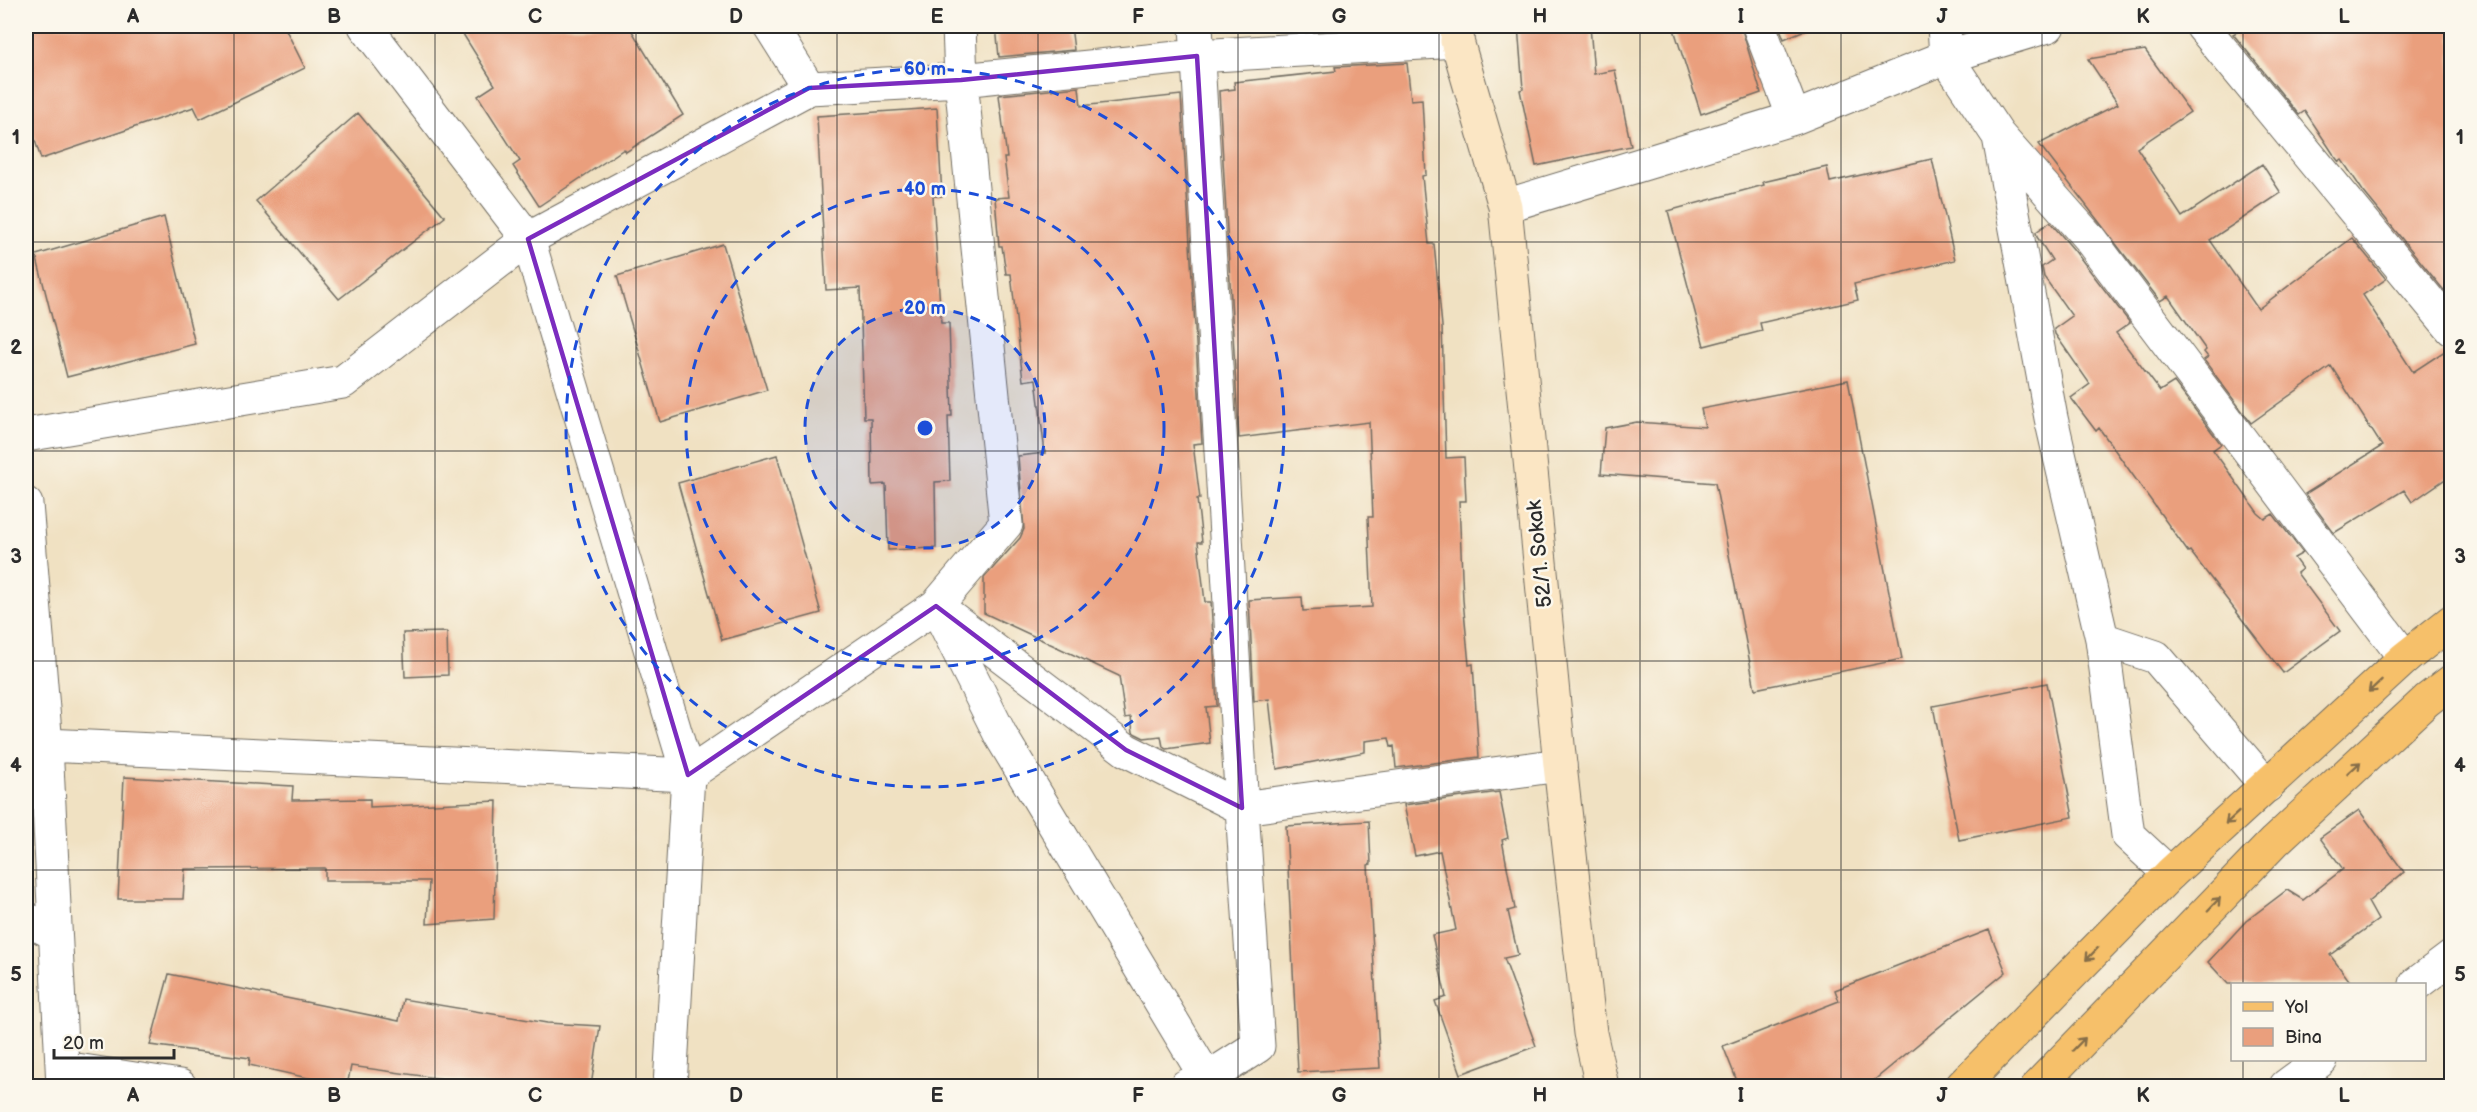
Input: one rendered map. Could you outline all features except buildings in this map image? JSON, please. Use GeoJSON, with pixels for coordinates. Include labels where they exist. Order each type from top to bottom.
{"type":"FeatureCollection","features":[{"type":"Feature","properties":{"kind":"main road","name":"52/1. Sokak"},"geometry":{"type":"LineString","coordinates":[[1457,33],[1505,206],[1560,765],[1590,1033],[1602,1086]]}},
{"type":"Feature","properties":{"kind":"main road"},"geometry":{"type":"LineString","coordinates":[[1962,1086],[2170,874],[2405,658],[2451,621]]}},
{"type":"Feature","properties":{"kind":"main road"},"geometry":{"type":"LineString","coordinates":[[2038,1086],[2274,842],[2427,700],[2451,681]]}},
{"type":"Feature","properties":{"kind":"street"},"geometry":{"type":"LineString","coordinates":[[365,26],[528,239],[687,776],[670,1086]]}},
{"type":"Feature","properties":{"kind":"street"},"geometry":{"type":"LineString","coordinates":[[770,26],[809,88]]}},
{"type":"Feature","properties":{"kind":"street"},"geometry":{"type":"LineString","coordinates":[[36,748],[687,776],[936,606],[1006,524],[961,80],[959,26]]}},
{"type":"Feature","properties":{"kind":"street"},"geometry":{"type":"LineString","coordinates":[[1759,26],[1794,118]]}},
{"type":"Feature","properties":{"kind":"street"},"geometry":{"type":"LineString","coordinates":[[1505,206],[1794,118],[1945,41],[2048,26]]}},
{"type":"Feature","properties":{"kind":"street"},"geometry":{"type":"LineString","coordinates":[[2202,26],[2451,329]]}},
{"type":"Feature","properties":{"kind":"street"},"geometry":{"type":"LineString","coordinates":[[26,435],[343,382],[528,239],[809,88],[961,80],[1197,41],[1457,33]]}},
{"type":"Feature","properties":{"kind":"street"},"geometry":{"type":"LineString","coordinates":[[936,606],[1001,736],[1200,1084],[1258,1046],[1197,41]]}},
{"type":"Feature","properties":{"kind":"street"},"geometry":{"type":"LineString","coordinates":[[1945,41],[1998,135],[2089,238],[2405,658]]}},
{"type":"Feature","properties":{"kind":"street"},"geometry":{"type":"LineString","coordinates":[[1998,135],[2051,418],[2103,639],[2128,835],[2170,874]]}},
{"type":"Feature","properties":{"kind":"street"},"geometry":{"type":"LineString","coordinates":[[26,504],[36,748],[40,926],[63,1077],[180,1086]]}},
{"type":"Feature","properties":{"kind":"street"},"geometry":{"type":"LineString","coordinates":[[936,606],[1126,750],[1242,808],[1560,765]]}},
{"type":"Feature","properties":{"kind":"street"},"geometry":{"type":"LineString","coordinates":[[2103,639],[2156,657],[2267,786]]}},
{"type":"Feature","properties":{"kind":"street"},"geometry":{"type":"LineString","coordinates":[[2417,983],[2451,957]]}},
{"type":"Feature","properties":{"kind":"street"},"geometry":{"type":"LineString","coordinates":[[2286,1086],[2318,1061]]}},
{"type":"Feature","properties":{"kind":"highlighted area"},"geometry":{"type":"Polygon","coordinates":[[[1197,56],[1242,808],[1126,750],[936,606],[688,775],[528,239],[809,88],[961,80],[1197,56]]]}}]}
